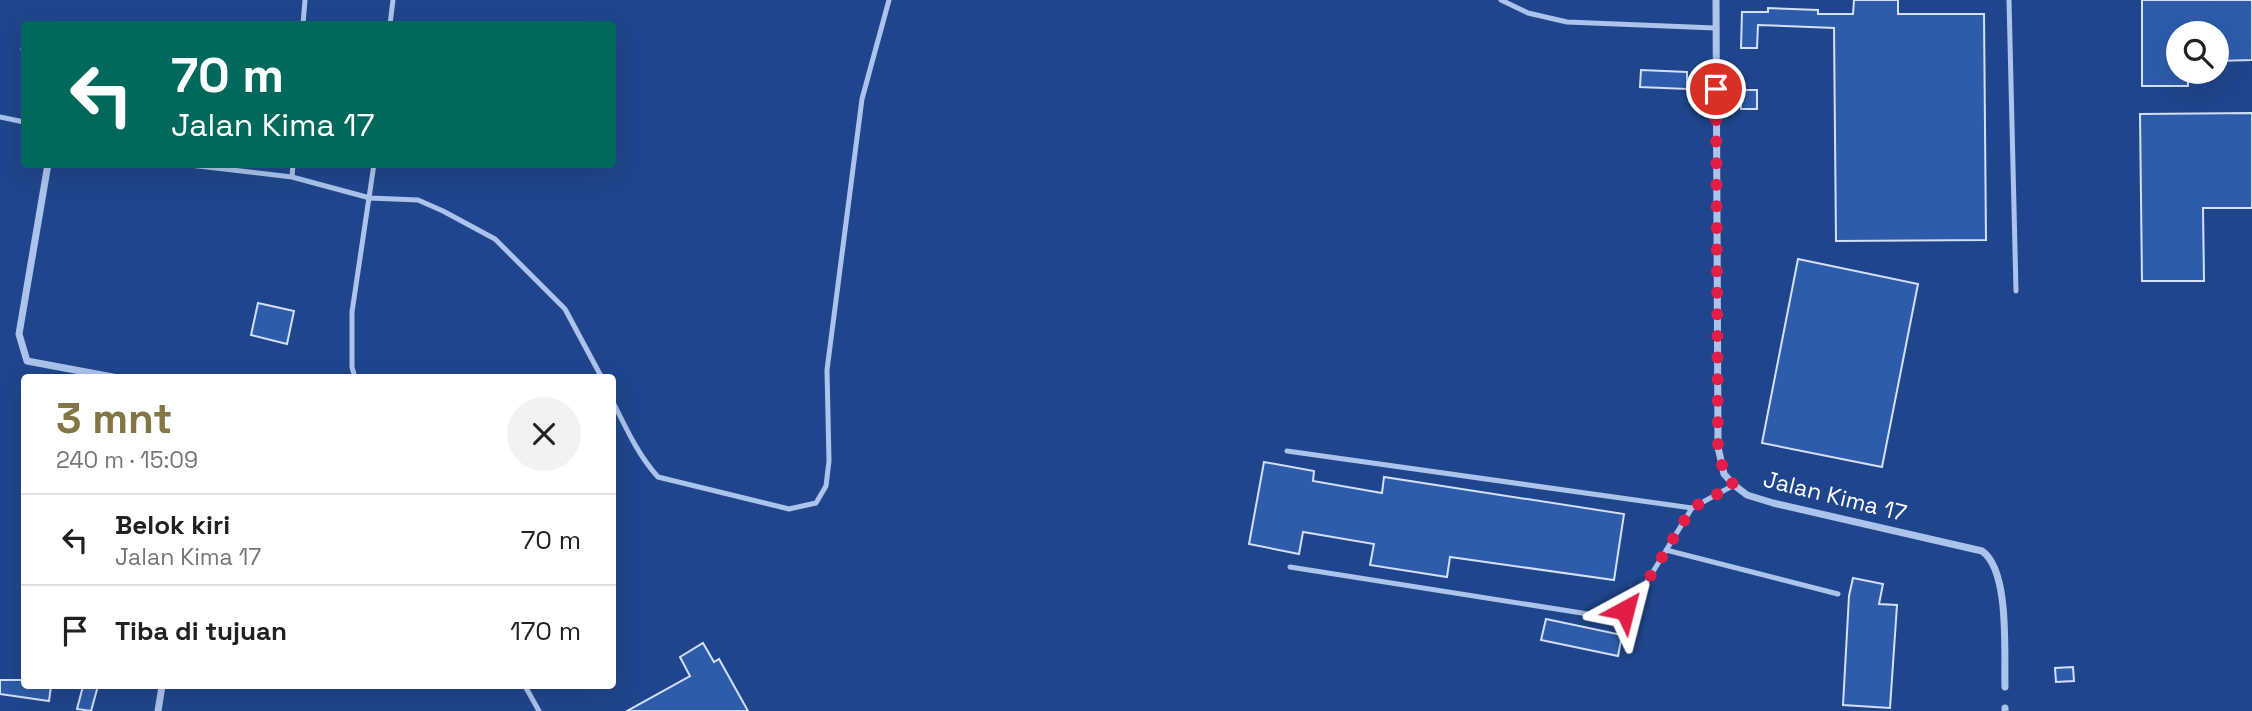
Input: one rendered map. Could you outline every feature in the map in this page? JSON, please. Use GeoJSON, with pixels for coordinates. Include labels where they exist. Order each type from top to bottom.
{"type":"FeatureCollection","features":[{"type":"Feature","properties":{"kind":"street","name":"Jalan Kima 17"},"geometry":{"type":"LineString","coordinates":[[1716,0],[1718,447],[1724,474],[1747,495],[1982,551],[1989,556],[2001,585],[2005,687]]}},
{"type":"Feature","properties":{"kind":"street"},"geometry":{"type":"LineString","coordinates":[[47,168],[19,334],[27,360],[98,374]]}},
{"type":"Feature","properties":{"kind":"street"},"geometry":{"type":"LineString","coordinates":[[158,711],[162,689]]}},
{"type":"Feature","properties":{"kind":"lane"},"geometry":{"type":"LineString","coordinates":[[303,21],[305,0]]}},
{"type":"Feature","properties":{"kind":"lane"},"geometry":{"type":"LineString","coordinates":[[390,21],[393,0]]}},
{"type":"Feature","properties":{"kind":"lane"},"geometry":{"type":"LineString","coordinates":[[616,408],[646,464],[658,477],[789,509],[816,503],[826,486],[829,461],[827,370],[862,99],[889,0]]}},
{"type":"Feature","properties":{"kind":"lane"},"geometry":{"type":"LineString","coordinates":[[1501,0],[1528,13],[1567,22],[1715,28]]}},
{"type":"Feature","properties":{"kind":"lane"},"geometry":{"type":"LineString","coordinates":[[2009,0],[2016,291]]}},
{"type":"Feature","properties":{"kind":"lane"},"geometry":{"type":"LineString","coordinates":[[0,117],[21,121]]}},
{"type":"Feature","properties":{"kind":"lane"},"geometry":{"type":"LineString","coordinates":[[215,168],[292,177],[370,198],[418,200],[495,239],[565,309],[600,374]]}},
{"type":"Feature","properties":{"kind":"lane"},"geometry":{"type":"LineString","coordinates":[[292,177],[293,168]]}},
{"type":"Feature","properties":{"kind":"lane"},"geometry":{"type":"LineString","coordinates":[[354,374],[352,312],[374,168]]}},
{"type":"Feature","properties":{"kind":"lane"},"geometry":{"type":"LineString","coordinates":[[1287,451],[1692,508]]}},
{"type":"Feature","properties":{"kind":"lane"},"geometry":{"type":"LineString","coordinates":[[1290,568],[1601,616],[1615,614],[1635,601],[1692,508],[1734,485]]}},
{"type":"Feature","properties":{"kind":"lane"},"geometry":{"type":"LineString","coordinates":[[1667,550],[1838,594]]}},
{"type":"Feature","properties":{"kind":"lane"},"geometry":{"type":"LineString","coordinates":[[527,689],[539,711]]}},
{"type":"Feature","properties":{"kind":"building"},"geometry":{"type":"Polygon","coordinates":[[[1854,0],[1898,0],[1898,14],[1984,14],[1986,240],[1836,241],[1834,28],[1758,25],[1757,48],[1741,48],[1742,12],[1768,12],[1768,8],[1818,10],[1818,14],[1853,14],[1854,0]]]}},
{"type":"Feature","properties":{"kind":"building"},"geometry":{"type":"Polygon","coordinates":[[[2142,0],[2252,0],[2252,60],[2229,61],[2229,21],[2166,21],[2166,84],[2188,86],[2142,86],[2142,0]]]}},
{"type":"Feature","properties":{"kind":"building"},"geometry":{"type":"Polygon","coordinates":[[[1641,70],[1687,72],[1687,89],[1640,87],[1641,70]]]}},
{"type":"Feature","properties":{"kind":"building"},"geometry":{"type":"Polygon","coordinates":[[[1741,90],[1757,90],[1757,109],[1741,109],[1741,90]]]}},
{"type":"Feature","properties":{"kind":"building"},"geometry":{"type":"Polygon","coordinates":[[[2252,113],[2252,208],[2203,208],[2204,281],[2142,281],[2140,114],[2252,113]]]}},
{"type":"Feature","properties":{"kind":"building"},"geometry":{"type":"Polygon","coordinates":[[[1798,259],[1918,284],[1882,467],[1762,443],[1798,259]]]}},
{"type":"Feature","properties":{"kind":"building"},"geometry":{"type":"Polygon","coordinates":[[[258,303],[294,311],[287,344],[251,335],[258,303]]]}},
{"type":"Feature","properties":{"kind":"building"},"geometry":{"type":"Polygon","coordinates":[[[1264,462],[1314,471],[1313,481],[1382,493],[1384,477],[1624,514],[1614,580],[1450,557],[1447,577],[1370,565],[1374,544],[1303,532],[1299,554],[1249,544],[1264,462]]]}},
{"type":"Feature","properties":{"kind":"building"},"geometry":{"type":"Polygon","coordinates":[[[1853,578],[1883,584],[1879,604],[1897,605],[1890,708],[1843,705],[1849,596],[1853,578]]]}},
{"type":"Feature","properties":{"kind":"building"},"geometry":{"type":"Polygon","coordinates":[[[1546,619],[1622,635],[1618,656],[1541,640],[1546,619]]]}},
{"type":"Feature","properties":{"kind":"building"},"geometry":{"type":"Polygon","coordinates":[[[703,643],[714,662],[719,659],[748,711],[627,711],[690,676],[680,657],[703,643]]]}},
{"type":"Feature","properties":{"kind":"building"},"geometry":{"type":"Polygon","coordinates":[[[2073,667],[2074,681],[2056,682],[2055,668],[2073,667]]]}},
{"type":"Feature","properties":{"kind":"building"},"geometry":{"type":"Polygon","coordinates":[[[0,680],[21,680],[21,689],[51,689],[49,701],[0,694],[0,680]]]}},
{"type":"Feature","properties":{"kind":"building"},"geometry":{"type":"Polygon","coordinates":[[[82,689],[97,689],[91,711],[77,709],[82,689]]]}},
{"type":"Feature","properties":{"kind":"route"},"geometry":{"type":"LineString","coordinates":[[1625,610],[1635,601],[1692,508],[1734,485],[1724,474],[1718,447],[1716,89]]}}]}
